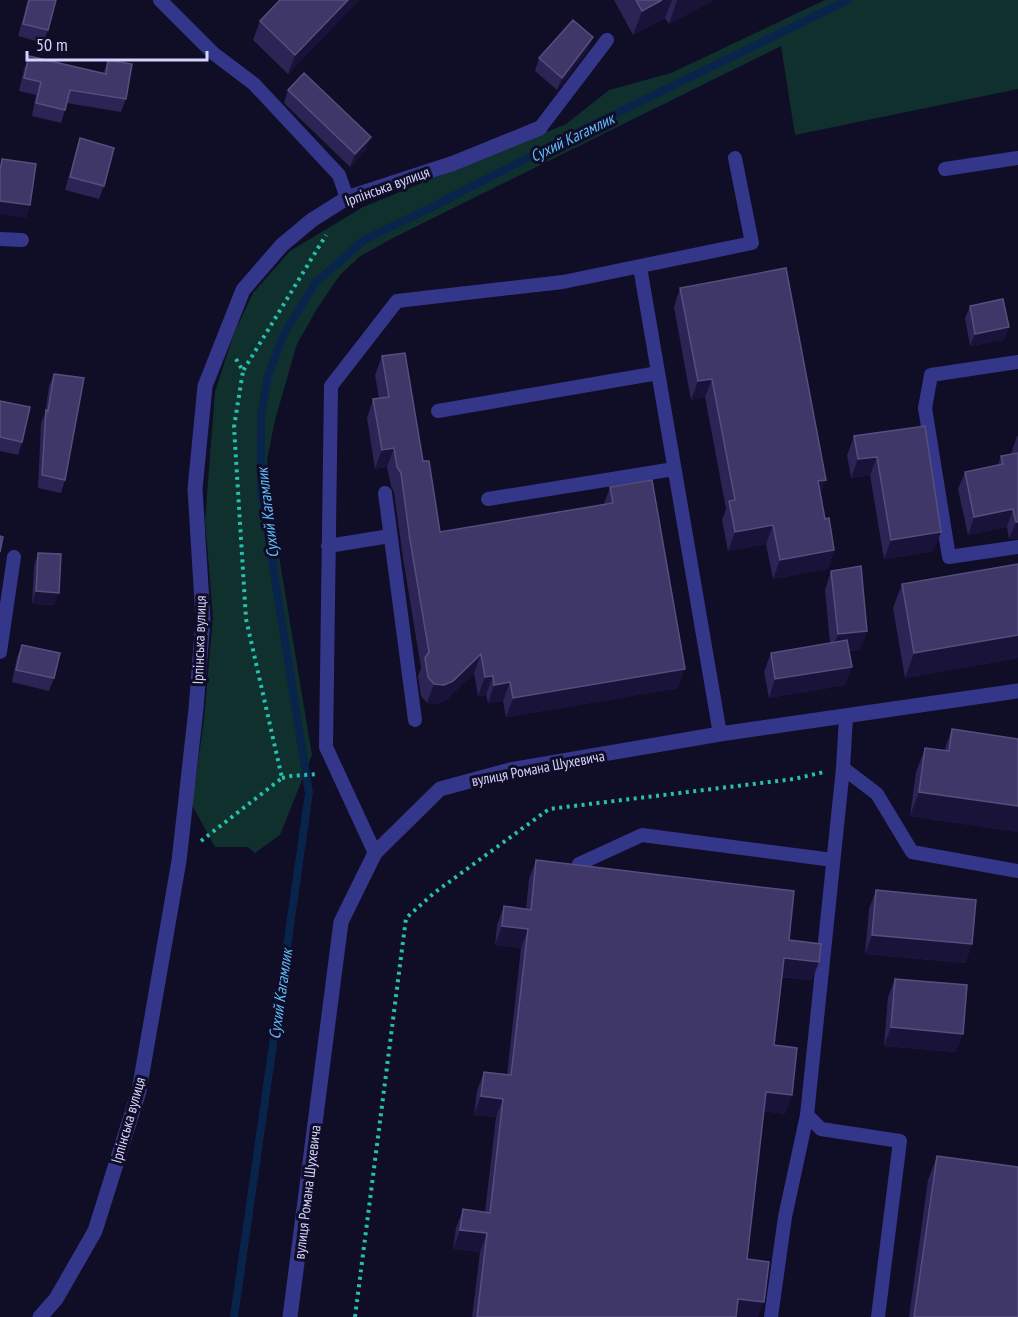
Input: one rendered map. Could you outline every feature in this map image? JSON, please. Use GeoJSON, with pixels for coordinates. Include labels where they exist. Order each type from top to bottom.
{"type":"FeatureCollection","features":[{"type":"Feature","properties":{"kind":"street","name":"Ірпінська вулиця"},"geometry":{"type":"LineString","coordinates":[[40,1317],[56,1299],[95,1231],[139,1091],[179,861],[196,709],[203,619],[195,489],[205,386],[243,290],[282,245],[312,220],[346,198],[454,163],[540,128]]}},
{"type":"Feature","properties":{"kind":"street","name":"вулиця Романа Шухевича"},"geometry":{"type":"LineString","coordinates":[[290,1317],[341,922],[375,853],[440,789],[510,770],[720,735],[1018,691]]}},
{"type":"Feature","properties":{"kind":"lane"},"geometry":{"type":"LineString","coordinates":[[160,0],[213,52],[254,84],[339,175],[346,198]]}},
{"type":"Feature","properties":{"kind":"lane"},"geometry":{"type":"LineString","coordinates":[[540,128],[608,40]]}},
{"type":"Feature","properties":{"kind":"lane"},"geometry":{"type":"LineString","coordinates":[[375,853],[326,747],[331,386],[397,301],[563,282],[752,243],[735,158]]}},
{"type":"Feature","properties":{"kind":"lane"},"geometry":{"type":"LineString","coordinates":[[945,169],[1018,158]]}},
{"type":"Feature","properties":{"kind":"lane"},"geometry":{"type":"LineString","coordinates":[[0,239],[22,240]]}},
{"type":"Feature","properties":{"kind":"lane"},"geometry":{"type":"LineString","coordinates":[[640,267],[720,735]]}},
{"type":"Feature","properties":{"kind":"lane"},"geometry":{"type":"LineString","coordinates":[[1018,362],[931,375],[925,408],[949,557],[1018,547]]}},
{"type":"Feature","properties":{"kind":"lane"},"geometry":{"type":"LineString","coordinates":[[438,411],[658,373]]}},
{"type":"Feature","properties":{"kind":"lane"},"geometry":{"type":"LineString","coordinates":[[488,499],[674,469]]}},
{"type":"Feature","properties":{"kind":"lane"},"geometry":{"type":"LineString","coordinates":[[385,494],[415,720]]}},
{"type":"Feature","properties":{"kind":"lane"},"geometry":{"type":"LineString","coordinates":[[328,546],[390,536]]}},
{"type":"Feature","properties":{"kind":"lane"},"geometry":{"type":"LineString","coordinates":[[0,652],[14,557]]}},
{"type":"Feature","properties":{"kind":"lane"},"geometry":{"type":"LineString","coordinates":[[771,1317],[784,1217],[807,1115],[843,768],[846,717]]}},
{"type":"Feature","properties":{"kind":"lane"},"geometry":{"type":"LineString","coordinates":[[843,768],[877,794],[912,852],[1018,871]]}},
{"type":"Feature","properties":{"kind":"lane"},"geometry":{"type":"LineString","coordinates":[[579,864],[642,835],[833,860]]}},
{"type":"Feature","properties":{"kind":"lane"},"geometry":{"type":"LineString","coordinates":[[807,1115],[821,1129],[900,1141],[878,1317]]}},
{"type":"Feature","properties":{"kind":"path"},"geometry":{"type":"LineString","coordinates":[[282,778],[246,619],[234,428],[243,371],[346,198]]}},
{"type":"Feature","properties":{"kind":"path"},"geometry":{"type":"LineString","coordinates":[[224,338],[243,371]]}},
{"type":"Feature","properties":{"kind":"path"},"geometry":{"type":"LineString","coordinates":[[355,1317],[406,918],[434,893],[549,809],[794,779],[843,768]]}},
{"type":"Feature","properties":{"kind":"path"},"geometry":{"type":"LineString","coordinates":[[179,861],[215,829],[282,778],[315,774]]}},
{"type":"Feature","properties":{"kind":"green space"},"geometry":{"type":"Polygon","coordinates":[[[825,0],[1018,0],[1018,89],[795,135],[781,46],[393,238],[359,257],[340,275],[297,344],[275,420],[267,460],[270,502],[312,755],[280,835],[255,853],[248,847],[215,847],[192,805],[204,719],[213,617],[205,520],[215,392],[234,333],[253,293],[290,251],[363,207],[566,124],[609,90],[671,73],[825,0]]]}},
{"type":"Feature","properties":{"kind":"building"},"geometry":{"type":"Polygon","coordinates":[[[29,0],[56,0],[48,30],[23,24],[29,0]]]}},
{"type":"Feature","properties":{"kind":"building"},"geometry":{"type":"Polygon","coordinates":[[[280,0],[348,0],[295,55],[260,21],[280,0]]]}},
{"type":"Feature","properties":{"kind":"building"},"geometry":{"type":"Polygon","coordinates":[[[636,0],[662,0],[642,11],[636,0]]]}},
{"type":"Feature","properties":{"kind":"building"},"geometry":{"type":"Polygon","coordinates":[[[573,20],[593,37],[562,78],[539,58],[573,20]]]}},
{"type":"Feature","properties":{"kind":"building"},"geometry":{"type":"Polygon","coordinates":[[[29,56],[106,74],[108,60],[132,64],[126,99],[70,90],[65,110],[36,103],[41,82],[24,78],[29,56]]]}},
{"type":"Feature","properties":{"kind":"building"},"geometry":{"type":"Polygon","coordinates":[[[304,73],[371,137],[355,154],[288,90],[304,73]]]}},
{"type":"Feature","properties":{"kind":"building"},"geometry":{"type":"Polygon","coordinates":[[[80,138],[114,148],[104,186],[70,177],[80,138]]]}},
{"type":"Feature","properties":{"kind":"building"},"geometry":{"type":"Polygon","coordinates":[[[2,159],[36,164],[30,205],[0,201],[2,159]]]}},
{"type":"Feature","properties":{"kind":"building"},"geometry":{"type":"Polygon","coordinates":[[[786,268],[826,480],[818,481],[825,519],[829,518],[834,550],[780,560],[773,525],[735,532],[729,501],[735,500],[712,379],[698,381],[680,288],[786,268]]]}},
{"type":"Feature","properties":{"kind":"building"},"geometry":{"type":"Polygon","coordinates":[[[1003,299],[1009,327],[975,334],[970,306],[1003,299]]]}},
{"type":"Feature","properties":{"kind":"building"},"geometry":{"type":"Polygon","coordinates":[[[405,353],[423,461],[429,461],[440,532],[613,503],[610,487],[652,480],[685,669],[513,698],[510,682],[494,685],[493,676],[485,677],[481,654],[453,681],[444,685],[434,684],[428,677],[425,658],[429,652],[401,473],[397,467],[394,448],[382,450],[373,399],[389,397],[382,356],[405,353]]]}},
{"type":"Feature","properties":{"kind":"building"},"geometry":{"type":"Polygon","coordinates":[[[54,374],[84,378],[65,480],[42,475],[46,410],[48,411],[54,374]]]}},
{"type":"Feature","properties":{"kind":"building"},"geometry":{"type":"Polygon","coordinates":[[[0,401],[30,407],[22,442],[0,437],[0,401]]]}},
{"type":"Feature","properties":{"kind":"building"},"geometry":{"type":"Polygon","coordinates":[[[925,426],[941,532],[891,540],[877,457],[858,459],[854,436],[925,426]]]}},
{"type":"Feature","properties":{"kind":"building"},"geometry":{"type":"Polygon","coordinates":[[[1018,453],[1018,522],[1016,522],[1013,509],[974,517],[965,472],[1003,464],[1001,456],[1018,453]]]}},
{"type":"Feature","properties":{"kind":"building"},"geometry":{"type":"Polygon","coordinates":[[[0,536],[3,537],[0,552],[0,536]]]}},
{"type":"Feature","properties":{"kind":"building"},"geometry":{"type":"Polygon","coordinates":[[[38,553],[61,554],[59,593],[36,591],[38,553]]]}},
{"type":"Feature","properties":{"kind":"building"},"geometry":{"type":"Polygon","coordinates":[[[1018,564],[1018,635],[914,653],[902,584],[1018,564]]]}},
{"type":"Feature","properties":{"kind":"building"},"geometry":{"type":"Polygon","coordinates":[[[861,566],[867,631],[838,634],[831,571],[861,566]]]}},
{"type":"Feature","properties":{"kind":"building"},"geometry":{"type":"Polygon","coordinates":[[[847,640],[852,667],[775,679],[771,653],[847,640]]]}},
{"type":"Feature","properties":{"kind":"building"},"geometry":{"type":"Polygon","coordinates":[[[22,645],[60,653],[54,678],[16,670],[22,645]]]}},
{"type":"Feature","properties":{"kind":"building"},"geometry":{"type":"Polygon","coordinates":[[[952,729],[1018,739],[1018,806],[919,792],[925,748],[949,751],[952,729]]]}},
{"type":"Feature","properties":{"kind":"building"},"geometry":{"type":"Polygon","coordinates":[[[536,860],[794,891],[789,940],[821,944],[819,962],[784,958],[774,1045],[797,1048],[792,1095],[766,1092],[747,1259],[769,1262],[764,1302],[738,1299],[736,1317],[477,1317],[487,1233],[460,1230],[463,1209],[490,1213],[503,1099],[481,1096],[484,1072],[511,1075],[528,929],[502,926],[504,906],[531,910],[536,860]]]}},
{"type":"Feature","properties":{"kind":"building"},"geometry":{"type":"Polygon","coordinates":[[[876,890],[976,900],[972,944],[872,935],[876,890]]]}},
{"type":"Feature","properties":{"kind":"building"},"geometry":{"type":"Polygon","coordinates":[[[895,979],[967,985],[963,1034],[891,1027],[895,979]]]}},
{"type":"Feature","properties":{"kind":"building"},"geometry":{"type":"Polygon","coordinates":[[[937,1156],[1018,1167],[1018,1317],[914,1317],[937,1156]]]}},
{"type":"Feature","properties":{"kind":"waterway","name":"Сухий Кагамлик"},"geometry":{"type":"LineString","coordinates":[[234,1317],[309,793],[261,490],[261,416],[268,375],[284,334],[315,283],[364,240],[848,0]]}}]}
